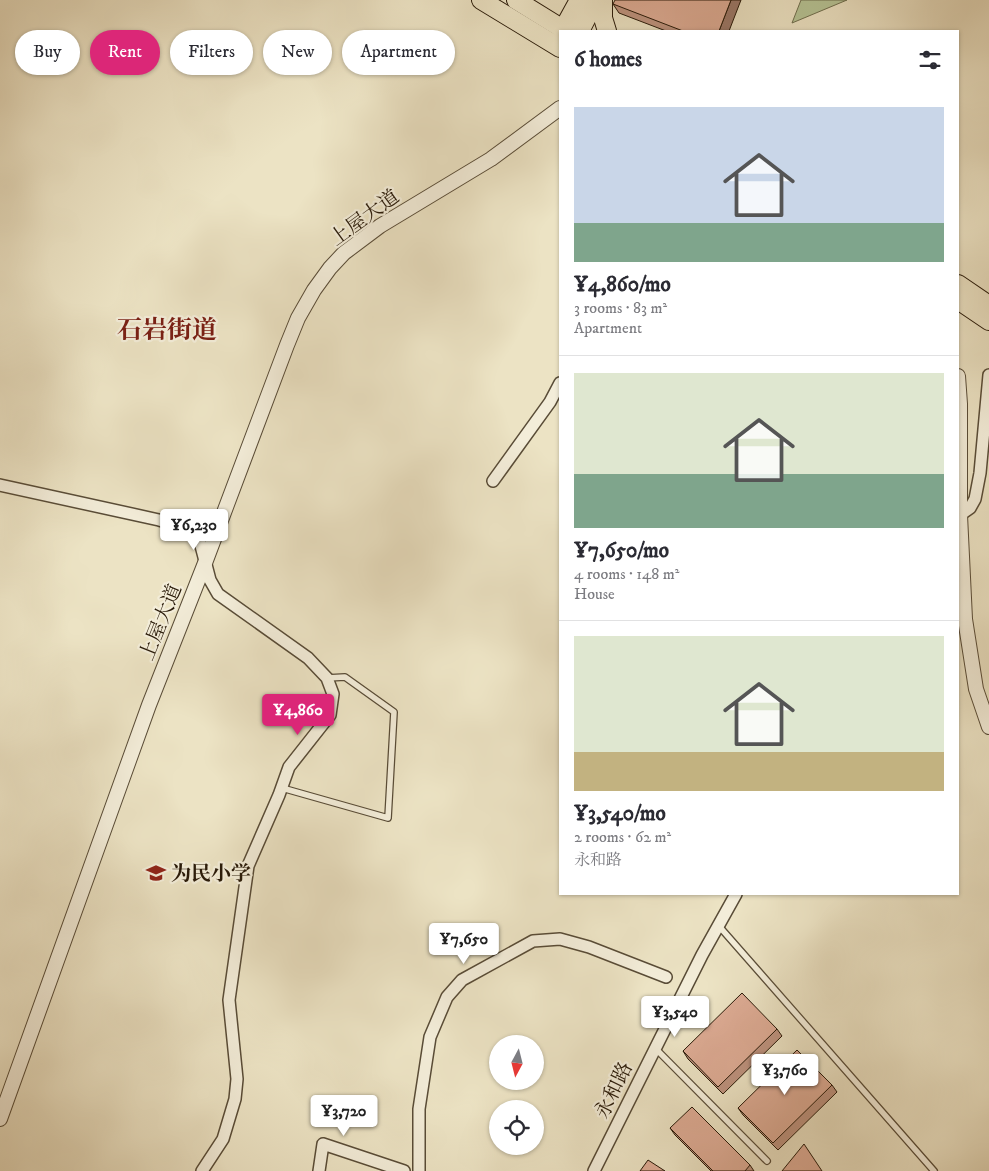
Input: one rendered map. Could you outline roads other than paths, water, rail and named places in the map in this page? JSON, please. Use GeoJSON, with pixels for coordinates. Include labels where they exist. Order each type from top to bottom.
{"type":"FeatureCollection","features":[{"type":"Feature","properties":{"kind":"main road"},"geometry":{"type":"LineString","coordinates":[[481,0],[559,47]]}},
{"type":"Feature","properties":{"kind":"main road"},"geometry":{"type":"LineString","coordinates":[[516,0],[566,30]]}},
{"type":"Feature","properties":{"kind":"main road"},"geometry":{"type":"LineString","coordinates":[[568,30],[579,0]]}},
{"type":"Feature","properties":{"kind":"main road"},"geometry":{"type":"LineString","coordinates":[[569,30],[596,0]]}},
{"type":"Feature","properties":{"kind":"main road"},"geometry":{"type":"LineString","coordinates":[[603,0],[603,18],[607,30]]}},
{"type":"Feature","properties":{"kind":"main road"},"geometry":{"type":"LineString","coordinates":[[959,285],[987,312]]}},
{"type":"Feature","properties":{"kind":"main road"},"geometry":{"type":"LineString","coordinates":[[959,300],[987,312]]}},
{"type":"Feature","properties":{"kind":"street","name":"上屋大道"},"geometry":{"type":"LineString","coordinates":[[1,1113],[149,705],[298,318],[314,290],[344,253],[380,226],[491,159],[559,108]]}},
{"type":"Feature","properties":{"kind":"street"},"geometry":{"type":"LineString","coordinates":[[960,516],[970,508],[975,499],[980,473],[989,375]]}},
{"type":"Feature","properties":{"kind":"street"},"geometry":{"type":"LineString","coordinates":[[493,480],[550,402],[559,385]]}},
{"type":"Feature","properties":{"kind":"street"},"geometry":{"type":"LineString","coordinates":[[959,390],[961,623],[976,689],[989,727]]}},
{"type":"Feature","properties":{"kind":"street"},"geometry":{"type":"LineString","coordinates":[[0,486],[184,527],[199,538],[210,580],[218,594],[308,658],[327,678],[333,694],[330,715],[289,767],[282,788],[248,866],[229,1000],[237,1079],[235,1099],[223,1139],[202,1171]]}},
{"type":"Feature","properties":{"kind":"street","name":"永和路"},"geometry":{"type":"LineString","coordinates":[[594,1171],[702,955],[735,895]]}},
{"type":"Feature","properties":{"kind":"street"},"geometry":{"type":"LineString","coordinates":[[419,1171],[419,1109],[430,1037],[448,997],[462,980],[533,941],[560,939],[589,947],[666,977]]}},
{"type":"Feature","properties":{"kind":"street"},"geometry":{"type":"LineString","coordinates":[[319,1171],[322,1144],[404,1171]]}},
{"type":"Feature","properties":{"kind":"lane"},"geometry":{"type":"LineString","coordinates":[[282,788],[388,818],[394,712],[345,677],[327,678]]}},
{"type":"Feature","properties":{"kind":"lane"},"geometry":{"type":"LineString","coordinates":[[718,925],[934,1171]]}},
{"type":"Feature","properties":{"kind":"lane"},"geometry":{"type":"LineString","coordinates":[[655,1048],[766,1161]]}},
{"type":"Feature","properties":{"kind":"place","name":"为民小学"},"geometry":{"type":"Point","coordinates":[156,873]}},
{"type":"Feature","properties":{"kind":"district","name":"石岩街道"},"geometry":{"type":"Point","coordinates":[167,329]}}]}
